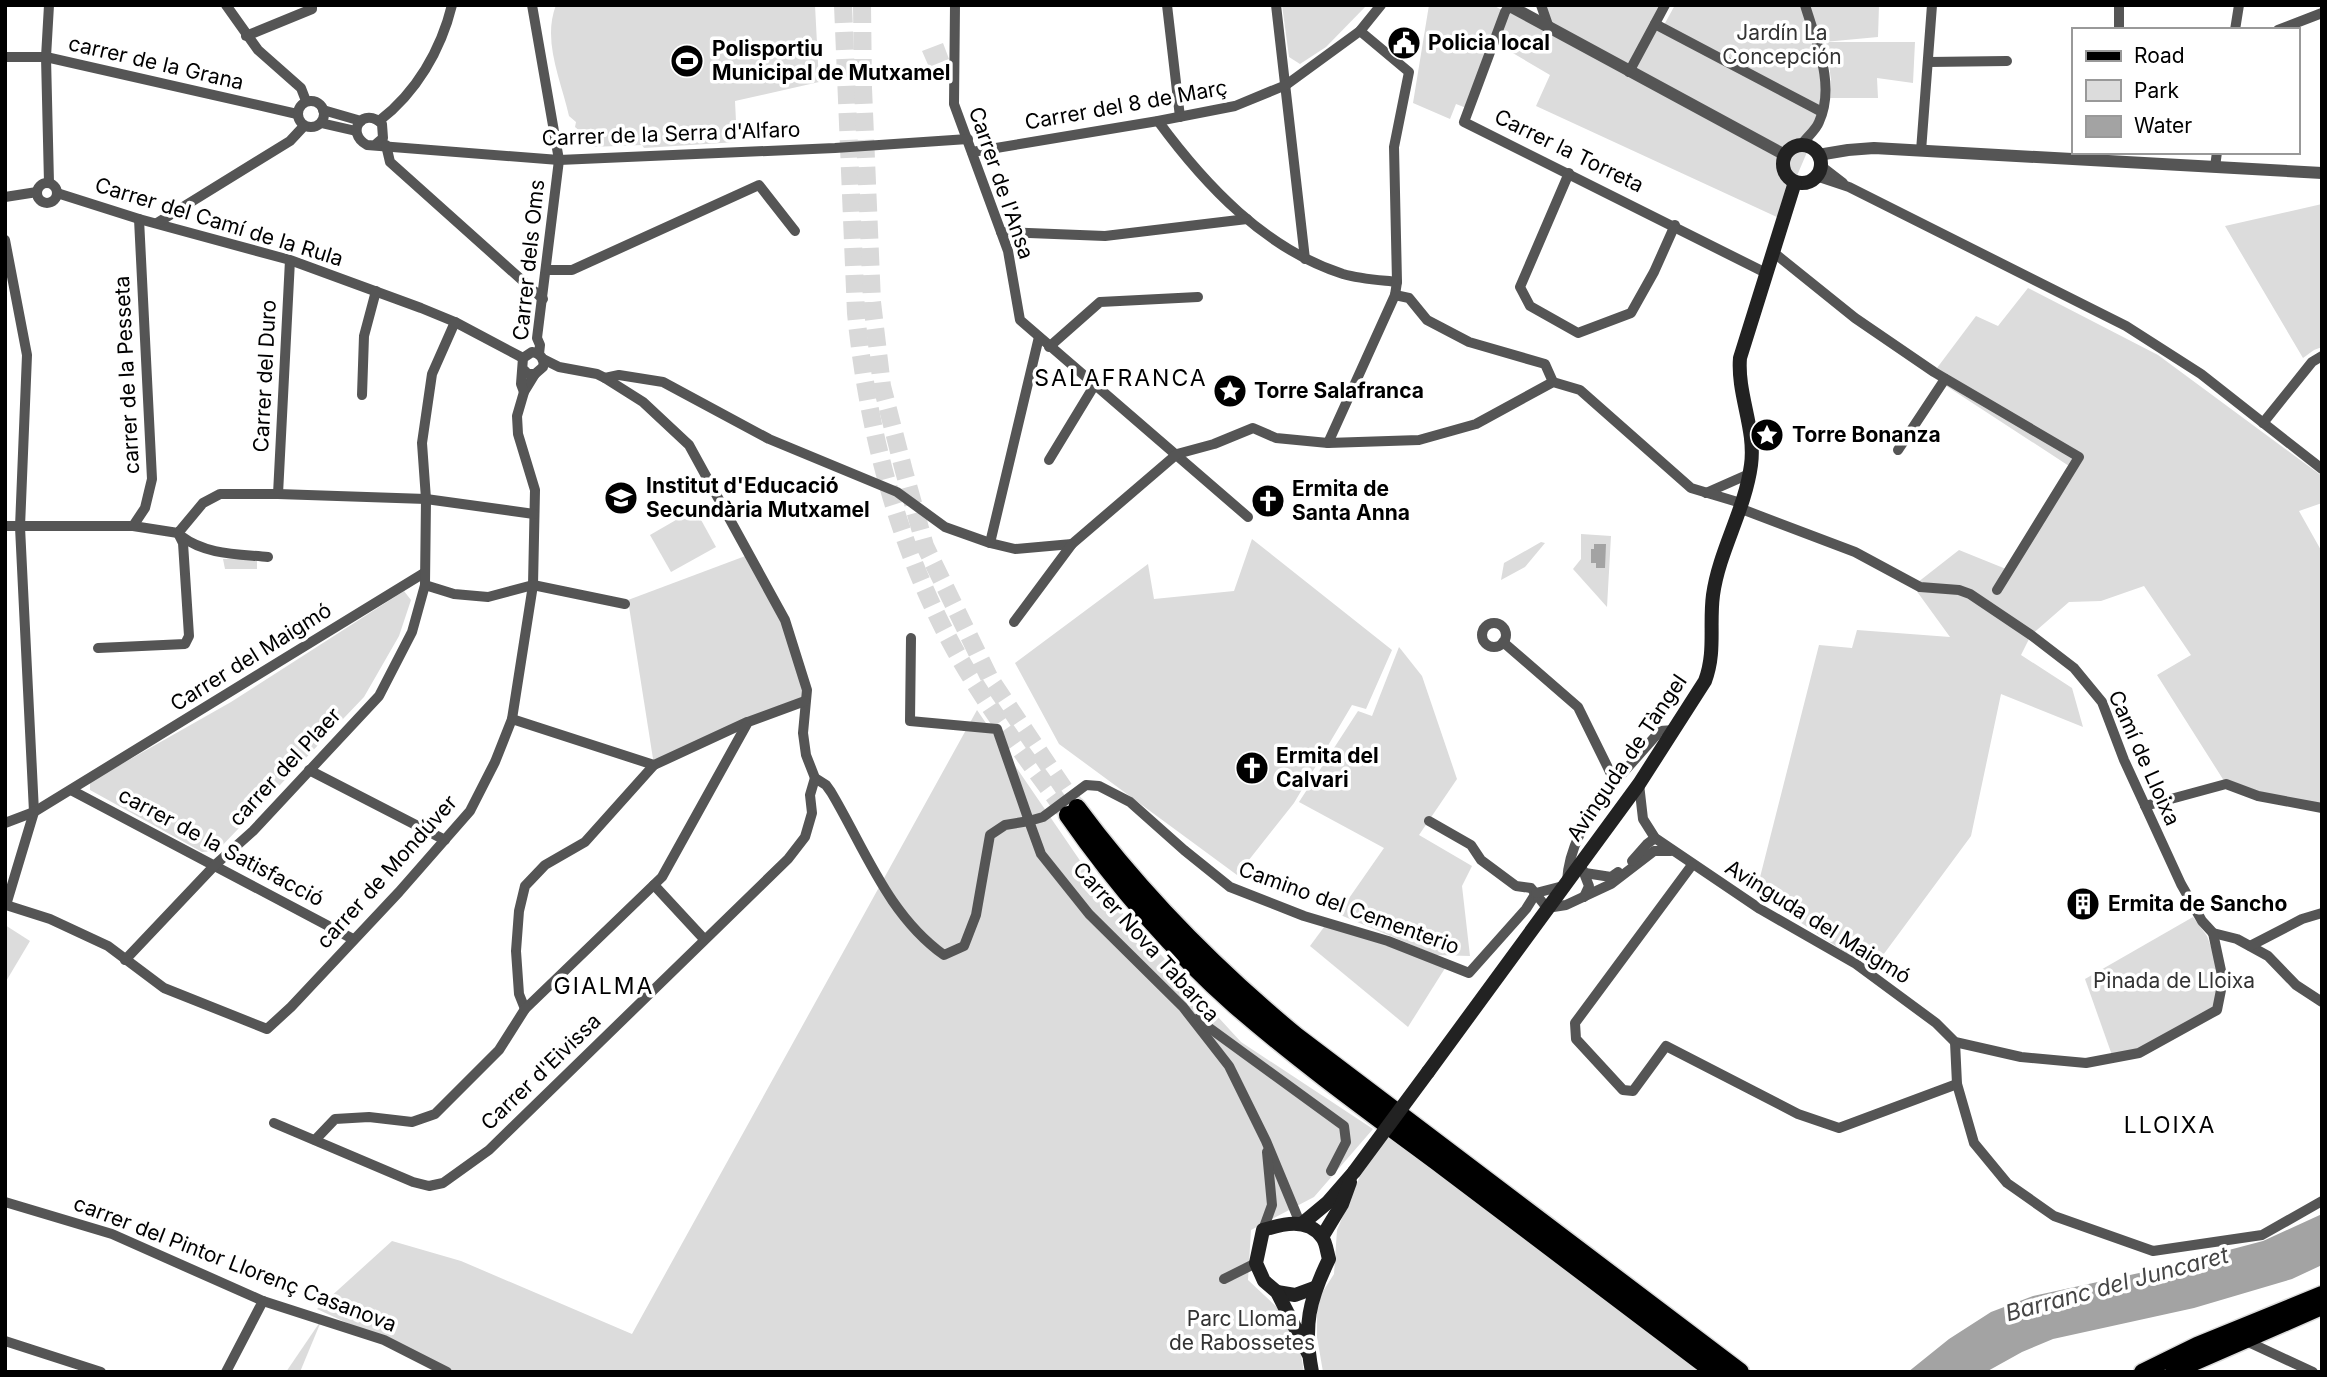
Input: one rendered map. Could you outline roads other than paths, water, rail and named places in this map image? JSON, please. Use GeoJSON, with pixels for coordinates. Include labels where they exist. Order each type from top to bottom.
{"type":"FeatureCollection","features":[{"type":"Feature","properties":{"kind":"highway"},"geometry":{"type":"LineString","coordinates":[[1715,1372],[1311,1066],[1234,1003],[1171,943],[1130,897],[1072,811],[1100,838],[1171,920],[1248,996],[1305,1043],[1740,1372]]}},
{"type":"Feature","properties":{"kind":"main road"},"geometry":{"type":"LineString","coordinates":[[1802,144],[1815,150],[1818,166],[1806,183],[1795,182],[1783,169],[1785,155],[1792,147],[1802,144]]}},
{"type":"Feature","properties":{"kind":"main road","name":"Avinguda de Tàngel"},"geometry":{"type":"LineString","coordinates":[[1354,1172],[1565,884],[1583,869],[1705,681],[1711,666],[1713,596],[1749,474],[1751,454],[1739,366],[1795,182]]}},
{"type":"Feature","properties":{"kind":"main road"},"geometry":{"type":"LineString","coordinates":[[1309,1355],[1277,1292],[1264,1281],[1256,1263],[1263,1230],[1302,1223],[1327,1203],[1354,1172]]}},
{"type":"Feature","properties":{"kind":"main road"},"geometry":{"type":"LineString","coordinates":[[1322,1237],[1342,1204],[1354,1172]]}},
{"type":"Feature","properties":{"kind":"main road"},"geometry":{"type":"LineString","coordinates":[[1302,1223],[1322,1237],[1329,1259],[1314,1288],[1307,1331],[1312,1372]]}},
{"type":"Feature","properties":{"kind":"main road"},"geometry":{"type":"LineString","coordinates":[[1277,1292],[1294,1295],[1314,1288]]}},
{"type":"Feature","properties":{"kind":"main road"},"geometry":{"type":"LineString","coordinates":[[2142,1372],[2196,1345],[2322,1294]]}},
{"type":"Feature","properties":{"kind":"main road"},"geometry":{"type":"LineString","coordinates":[[2173,1372],[2322,1307]]}},
{"type":"Feature","properties":{"kind":"street"},"geometry":{"type":"LineString","coordinates":[[48,183],[46,57],[49,5]]}},
{"type":"Feature","properties":{"kind":"street"},"geometry":{"type":"LineString","coordinates":[[226,5],[258,50],[301,88],[306,102]]}},
{"type":"Feature","properties":{"kind":"street"},"geometry":{"type":"LineString","coordinates":[[246,36],[312,9],[312,5]]}},
{"type":"Feature","properties":{"kind":"street"},"geometry":{"type":"LineString","coordinates":[[379,121],[398,107],[439,47],[452,5]]}},
{"type":"Feature","properties":{"kind":"street","name":"Carrer dels Oms"},"geometry":{"type":"LineString","coordinates":[[533,5],[559,160],[533,362]]}},
{"type":"Feature","properties":{"kind":"street","name":"Carrer de l'Ansa"},"geometry":{"type":"LineString","coordinates":[[955,5],[954,104],[1008,251],[1020,320],[1248,517]]}},
{"type":"Feature","properties":{"kind":"street"},"geometry":{"type":"LineString","coordinates":[[1167,5],[1180,117]]}},
{"type":"Feature","properties":{"kind":"street"},"geometry":{"type":"LineString","coordinates":[[1276,5],[1305,259]]}},
{"type":"Feature","properties":{"kind":"street","name":"Carrer del 8 de Març"},"geometry":{"type":"LineString","coordinates":[[972,152],[1235,106],[1286,85],[1360,31],[1381,5]]}},
{"type":"Feature","properties":{"kind":"street"},"geometry":{"type":"LineString","coordinates":[[1509,5],[1785,155]]}},
{"type":"Feature","properties":{"kind":"street","name":"Carrer la Torreta"},"geometry":{"type":"LineString","coordinates":[[1509,5],[1504,12],[1464,122],[1675,225],[1766,273]]}},
{"type":"Feature","properties":{"kind":"street"},"geometry":{"type":"LineString","coordinates":[[1629,72],[1665,5]]}},
{"type":"Feature","properties":{"kind":"street"},"geometry":{"type":"LineString","coordinates":[[1802,144],[1819,124],[1826,94],[1821,57],[1805,5]]}},
{"type":"Feature","properties":{"kind":"street"},"geometry":{"type":"LineString","coordinates":[[1921,151],[1932,5]]}},
{"type":"Feature","properties":{"kind":"street"},"geometry":{"type":"LineString","coordinates":[[2119,5],[2119,28]]}},
{"type":"Feature","properties":{"kind":"street"},"geometry":{"type":"LineString","coordinates":[[2235,28],[2239,5]]}},
{"type":"Feature","properties":{"kind":"street"},"geometry":{"type":"LineString","coordinates":[[1544,6],[1549,28]]}},
{"type":"Feature","properties":{"kind":"street"},"geometry":{"type":"LineString","coordinates":[[2283,28],[2322,13]]}},
{"type":"Feature","properties":{"kind":"street"},"geometry":{"type":"LineString","coordinates":[[1655,24],[1822,112]]}},
{"type":"Feature","properties":{"kind":"street"},"geometry":{"type":"LineString","coordinates":[[1328,443],[1395,295],[1397,282],[1394,147],[1409,72],[1360,31]]}},
{"type":"Feature","properties":{"kind":"street","name":"carrer de la Grana"},"geometry":{"type":"LineString","coordinates":[[5,57],[46,57],[297,114]]}},
{"type":"Feature","properties":{"kind":"street"},"geometry":{"type":"LineString","coordinates":[[1929,62],[2007,61]]}},
{"type":"Feature","properties":{"kind":"street"},"geometry":{"type":"LineString","coordinates":[[356,131],[321,123],[313,127],[304,126],[297,114],[300,106],[306,102],[318,103],[323,110],[361,121]]}},
{"type":"Feature","properties":{"kind":"street"},"geometry":{"type":"LineString","coordinates":[[321,123],[323,110]]}},
{"type":"Feature","properties":{"kind":"street"},"geometry":{"type":"LineString","coordinates":[[356,131],[361,121],[370,117],[379,121],[384,133],[381,145],[390,162],[543,299]]}},
{"type":"Feature","properties":{"kind":"street"},"geometry":{"type":"LineString","coordinates":[[1158,121],[1188,162],[1247,219],[1281,245],[1305,259],[1345,275],[1397,282]]}},
{"type":"Feature","properties":{"kind":"street"},"geometry":{"type":"LineString","coordinates":[[157,223],[290,141],[304,126]]}},
{"type":"Feature","properties":{"kind":"street"},"geometry":{"type":"LineString","coordinates":[[356,131],[362,143],[381,145]]}},
{"type":"Feature","properties":{"kind":"street","name":"Carrer de la Serra d'Alfaro"},"geometry":{"type":"LineString","coordinates":[[381,145],[559,160],[835,148],[968,139]]}},
{"type":"Feature","properties":{"kind":"street"},"geometry":{"type":"LineString","coordinates":[[1818,166],[1861,149],[2110,157],[2322,173]]}},
{"type":"Feature","properties":{"kind":"street"},"geometry":{"type":"LineString","coordinates":[[2215,167],[2217,154]]}},
{"type":"Feature","properties":{"kind":"street"},"geometry":{"type":"LineString","coordinates":[[1818,166],[1849,187],[2126,326],[2201,374],[2322,469]]}},
{"type":"Feature","properties":{"kind":"street"},"geometry":{"type":"LineString","coordinates":[[1569,173],[1520,288],[1530,306],[1578,333],[1631,313],[1654,272],[1675,225]]}},
{"type":"Feature","properties":{"kind":"street"},"geometry":{"type":"LineString","coordinates":[[5,197],[37,192],[42,184],[48,183],[54,185],[57,193],[54,199],[46,203],[40,200],[37,192]]}},
{"type":"Feature","properties":{"kind":"street"},"geometry":{"type":"LineString","coordinates":[[546,270],[572,270],[759,185],[795,231]]}},
{"type":"Feature","properties":{"kind":"street","name":"Carrer del Camí de la Rula"},"geometry":{"type":"LineString","coordinates":[[57,193],[139,219],[290,260],[455,322],[533,362]]}},
{"type":"Feature","properties":{"kind":"street","name":"carrer de la Pesseta"},"geometry":{"type":"LineString","coordinates":[[133,526],[145,508],[152,479],[139,219]]}},
{"type":"Feature","properties":{"kind":"street"},"geometry":{"type":"LineString","coordinates":[[1001,232],[1105,236],[1247,219]]}},
{"type":"Feature","properties":{"kind":"street"},"geometry":{"type":"LineString","coordinates":[[5,240],[10,286],[27,355],[20,527],[34,812],[6,905],[73,929],[108,946],[125,960]]}},
{"type":"Feature","properties":{"kind":"street"},"geometry":{"type":"LineString","coordinates":[[1773,252],[1855,318],[1945,379],[2079,457],[1997,590]]}},
{"type":"Feature","properties":{"kind":"street","name":"Carrer del Duro"},"geometry":{"type":"LineString","coordinates":[[278,494],[290,260]]}},
{"type":"Feature","properties":{"kind":"street"},"geometry":{"type":"LineString","coordinates":[[362,395],[364,336],[376,291]]}},
{"type":"Feature","properties":{"kind":"street"},"geometry":{"type":"LineString","coordinates":[[1014,622],[1072,544],[1177,454],[1214,444],[1253,428],[1276,438],[1328,443],[1419,440],[1476,424],[1553,382],[1545,364],[1469,342],[1427,320],[1409,298],[1395,295]]}},
{"type":"Feature","properties":{"kind":"street"},"geometry":{"type":"LineString","coordinates":[[1049,346],[1100,302],[1198,297]]}},
{"type":"Feature","properties":{"kind":"street"},"geometry":{"type":"LineString","coordinates":[[424,573],[426,499],[422,443],[432,374],[455,322]]}},
{"type":"Feature","properties":{"kind":"street"},"geometry":{"type":"LineString","coordinates":[[990,543],[1039,337]]}},
{"type":"Feature","properties":{"kind":"street"},"geometry":{"type":"LineString","coordinates":[[2263,423],[2312,362],[2322,356]]}},
{"type":"Feature","properties":{"kind":"street"},"geometry":{"type":"LineString","coordinates":[[533,362],[597,374],[605,378],[643,402],[690,445],[785,620],[807,690],[804,743],[815,778],[831,792],[871,868],[906,920],[928,944],[944,955],[964,946],[976,915],[990,835],[1005,825],[1029,821]]}},
{"type":"Feature","properties":{"kind":"street","name":"carrer de Mondúver"},"geometry":{"type":"LineString","coordinates":[[125,960],[164,988],[267,1029],[399,892],[470,811],[495,762],[512,719],[533,585],[535,490],[518,434],[517,416],[533,362]]}},
{"type":"Feature","properties":{"kind":"street"},"geometry":{"type":"LineString","coordinates":[[605,378],[619,375],[663,382],[769,439],[897,492],[946,527],[990,543],[1015,549],[1072,544]]}},
{"type":"Feature","properties":{"kind":"street"},"geometry":{"type":"LineString","coordinates":[[1898,450],[1945,379]]}},
{"type":"Feature","properties":{"kind":"street","name":"Camí de Lloixa"},"geometry":{"type":"LineString","coordinates":[[1553,382],[1580,390],[1690,488],[1740,505],[1855,552],[1920,586],[1959,590],[1970,594],[2074,668],[2102,702],[2124,760],[2180,884],[2213,933]]}},
{"type":"Feature","properties":{"kind":"street"},"geometry":{"type":"LineString","coordinates":[[1049,460],[1094,386]]}},
{"type":"Feature","properties":{"kind":"street"},"geometry":{"type":"LineString","coordinates":[[1706,493],[1749,474]]}},
{"type":"Feature","properties":{"kind":"street"},"geometry":{"type":"LineString","coordinates":[[177,533],[203,503],[220,495],[278,494],[426,499],[534,514]]}},
{"type":"Feature","properties":{"kind":"street"},"geometry":{"type":"LineString","coordinates":[[5,526],[133,526],[177,533],[188,541],[218,553],[268,557]]}},
{"type":"Feature","properties":{"kind":"street"},"geometry":{"type":"LineString","coordinates":[[97,648],[185,644],[189,636],[183,543],[177,533]]}},
{"type":"Feature","properties":{"kind":"street","name":"carrer del Plaer"},"geometry":{"type":"LineString","coordinates":[[125,960],[215,864],[254,831],[379,696],[412,632],[425,585],[424,573]]}},
{"type":"Feature","properties":{"kind":"street","name":"Carrer del Maigmó"},"geometry":{"type":"LineString","coordinates":[[5,823],[34,812],[71,790],[424,573]]}},
{"type":"Feature","properties":{"kind":"street"},"geometry":{"type":"LineString","coordinates":[[425,585],[454,594],[488,597],[533,585],[625,604]]}},
{"type":"Feature","properties":{"kind":"street","name":"Carrer Nova Tabarca"},"geometry":{"type":"LineString","coordinates":[[911,638],[909,721],[998,729],[1041,854],[1089,914],[1186,1011],[1229,1066],[1302,1223]]}},
{"type":"Feature","properties":{"kind":"street"},"geometry":{"type":"LineString","coordinates":[[1503,642],[1578,707],[1613,778]]}},
{"type":"Feature","properties":{"kind":"street"},"geometry":{"type":"LineString","coordinates":[[525,1009],[519,994],[516,951],[519,911],[525,886],[545,865],[586,842],[654,765],[748,722],[805,701]]}},
{"type":"Feature","properties":{"kind":"street"},"geometry":{"type":"LineString","coordinates":[[512,719],[654,765]]}},
{"type":"Feature","properties":{"kind":"street"},"geometry":{"type":"LineString","coordinates":[[315,1140],[335,1119],[369,1117],[412,1122],[435,1114],[499,1050],[525,1009],[662,877],[748,722]]}},
{"type":"Feature","properties":{"kind":"street"},"geometry":{"type":"LineString","coordinates":[[1429,821],[1471,845],[1481,860],[1516,886],[1534,891],[1565,884],[1567,865],[1576,841],[1613,778],[1622,774],[1660,731],[1674,730]]}},
{"type":"Feature","properties":{"kind":"street"},"geometry":{"type":"LineString","coordinates":[[309,770],[445,840]]}},
{"type":"Feature","properties":{"kind":"street","name":"Carrer d'Eivissa"},"geometry":{"type":"LineString","coordinates":[[274,1123],[413,1182],[429,1186],[443,1183],[489,1150],[788,859],[805,837],[812,813],[810,795],[815,778]]}},
{"type":"Feature","properties":{"kind":"street","name":"Avinguda del Maigmó"},"geometry":{"type":"LineString","coordinates":[[1639,784],[1643,819],[1656,838],[1760,909],[1856,964],[1936,1023],[1955,1042]]}},
{"type":"Feature","properties":{"kind":"street"},"geometry":{"type":"LineString","coordinates":[[2145,806],[2226,784],[2258,796],[2322,808]]}},
{"type":"Feature","properties":{"kind":"street","name":"Camino del Cementerio"},"geometry":{"type":"LineString","coordinates":[[1029,821],[1043,817],[1086,785],[1099,786],[1130,802],[1230,887],[1304,916],[1388,941],[1469,974],[1526,909],[1534,891]]}},
{"type":"Feature","properties":{"kind":"street","name":"carrer de la Satisfacció"},"geometry":{"type":"LineString","coordinates":[[71,790],[353,939]]}},
{"type":"Feature","properties":{"kind":"street"},"geometry":{"type":"LineString","coordinates":[[1583,869],[1611,877],[1628,866],[1647,844],[1656,838]]}},
{"type":"Feature","properties":{"kind":"street"},"geometry":{"type":"LineString","coordinates":[[1534,891],[1547,908],[1566,905],[1627,873],[1639,860],[1654,851],[1672,851]]}},
{"type":"Feature","properties":{"kind":"street"},"geometry":{"type":"LineString","coordinates":[[1692,864],[1576,1024],[1576,1039],[1623,1090],[1633,1091],[1666,1046],[1798,1114],[1839,1128],[1956,1084]]}},
{"type":"Feature","properties":{"kind":"street"},"geometry":{"type":"LineString","coordinates":[[1583,869],[1589,886],[1584,897]]}},
{"type":"Feature","properties":{"kind":"street"},"geometry":{"type":"LineString","coordinates":[[654,885],[704,939]]}},
{"type":"Feature","properties":{"kind":"street"},"geometry":{"type":"LineString","coordinates":[[2250,946],[2302,919],[2322,913]]}},
{"type":"Feature","properties":{"kind":"street"},"geometry":{"type":"LineString","coordinates":[[2322,1002],[2296,985],[2268,956],[2237,939],[2213,933],[2223,981],[2217,1010],[2140,1053],[2086,1063],[2021,1057],[1955,1042],[1956,1084],[1974,1143],[2007,1183],[2054,1216],[2153,1251],[2262,1235],[2322,1201]]}},
{"type":"Feature","properties":{"kind":"street"},"geometry":{"type":"LineString","coordinates":[[1186,1011],[1344,1126],[1346,1142],[1331,1171]]}},
{"type":"Feature","properties":{"kind":"street"},"geometry":{"type":"LineString","coordinates":[[1263,1230],[1272,1205],[1266,1141]]}},
{"type":"Feature","properties":{"kind":"street","name":"carrer del Pintor Llorenç Casanova"},"geometry":{"type":"LineString","coordinates":[[5,1202],[112,1234],[263,1301],[384,1340],[428,1368],[447,1372]]}},
{"type":"Feature","properties":{"kind":"street"},"geometry":{"type":"LineString","coordinates":[[1224,1279],[1256,1263]]}},
{"type":"Feature","properties":{"kind":"street"},"geometry":{"type":"LineString","coordinates":[[226,1372],[263,1301]]}},
{"type":"Feature","properties":{"kind":"street"},"geometry":{"type":"LineString","coordinates":[[2243,1340],[2313,1372]]}},
{"type":"Feature","properties":{"kind":"street"},"geometry":{"type":"LineString","coordinates":[[5,1341],[101,1372]]}},
{"type":"Feature","properties":{"kind":"water"},"geometry":{"type":"Polygon","coordinates":[[[1594,544],[1606,544],[1605,568],[1596,568],[1596,563],[1591,563],[1591,549],[1594,549],[1594,544]]]}},
{"type":"Feature","properties":{"kind":"water","name":"Barranc del Juncaret"},"geometry":{"type":"Polygon","coordinates":[[[2322,1214],[2322,1265],[2292,1279],[2194,1308],[2053,1339],[1986,1372],[1908,1372],[1949,1339],[1991,1312],[2033,1296],[2153,1270],[2263,1241],[2322,1214]]]}},
{"type":"Feature","properties":{"kind":"tunnel"},"geometry":{"type":"LineString","coordinates":[[843,5],[856,313],[862,363],[882,462],[912,559],[955,650],[1002,724],[1068,815]]}},
{"type":"Feature","properties":{"kind":"tunnel"},"geometry":{"type":"LineString","coordinates":[[862,5],[872,302],[882,386],[904,471],[925,546],[990,679],[1077,808]]}},
{"type":"Feature","properties":{"kind":"place","name":"Policia local"},"geometry":{"type":"Point","coordinates":[1404,43]}},
{"type":"Feature","properties":{"kind":"place","name":"Polisportiu Municipal de Mutxamel"},"geometry":{"type":"Point","coordinates":[687,61]}},
{"type":"Feature","properties":{"kind":"place","name":"Torre Salafranca"},"geometry":{"type":"Point","coordinates":[1230,391]}},
{"type":"Feature","properties":{"kind":"place","name":"Torre Bonanza"},"geometry":{"type":"Point","coordinates":[1767,435]}},
{"type":"Feature","properties":{"kind":"place","name":"Institut d'Educació Secundària Mutxamel"},"geometry":{"type":"Point","coordinates":[621,498]}},
{"type":"Feature","properties":{"kind":"place","name":"Ermita de Santa Anna"},"geometry":{"type":"Point","coordinates":[1268,501]}},
{"type":"Feature","properties":{"kind":"place","name":"Ermita del Calvari"},"geometry":{"type":"Point","coordinates":[1252,768]}},
{"type":"Feature","properties":{"kind":"place","name":"Ermita de Sancho"},"geometry":{"type":"Point","coordinates":[2083,904]}},
{"type":"Feature","properties":{"kind":"district","name":"SALAFRANCA"},"geometry":{"type":"Point","coordinates":[1121,378]}},
{"type":"Feature","properties":{"kind":"district","name":"GIALMA"},"geometry":{"type":"Point","coordinates":[604,986]}},
{"type":"Feature","properties":{"kind":"district","name":"LLOIXA"},"geometry":{"type":"Point","coordinates":[2170,1125]}},
{"type":"Feature","properties":{"kind":"park label","name":"Jardín La Concepción"},"geometry":{"type":"Point","coordinates":[1782,45]}},
{"type":"Feature","properties":{"kind":"park label","name":"Pinada de Lloixa"},"geometry":{"type":"Point","coordinates":[2174,981]}},
{"type":"Feature","properties":{"kind":"park label","name":"Parc Lloma de Rabossetes"},"geometry":{"type":"Point","coordinates":[1242,1331]}}]}
